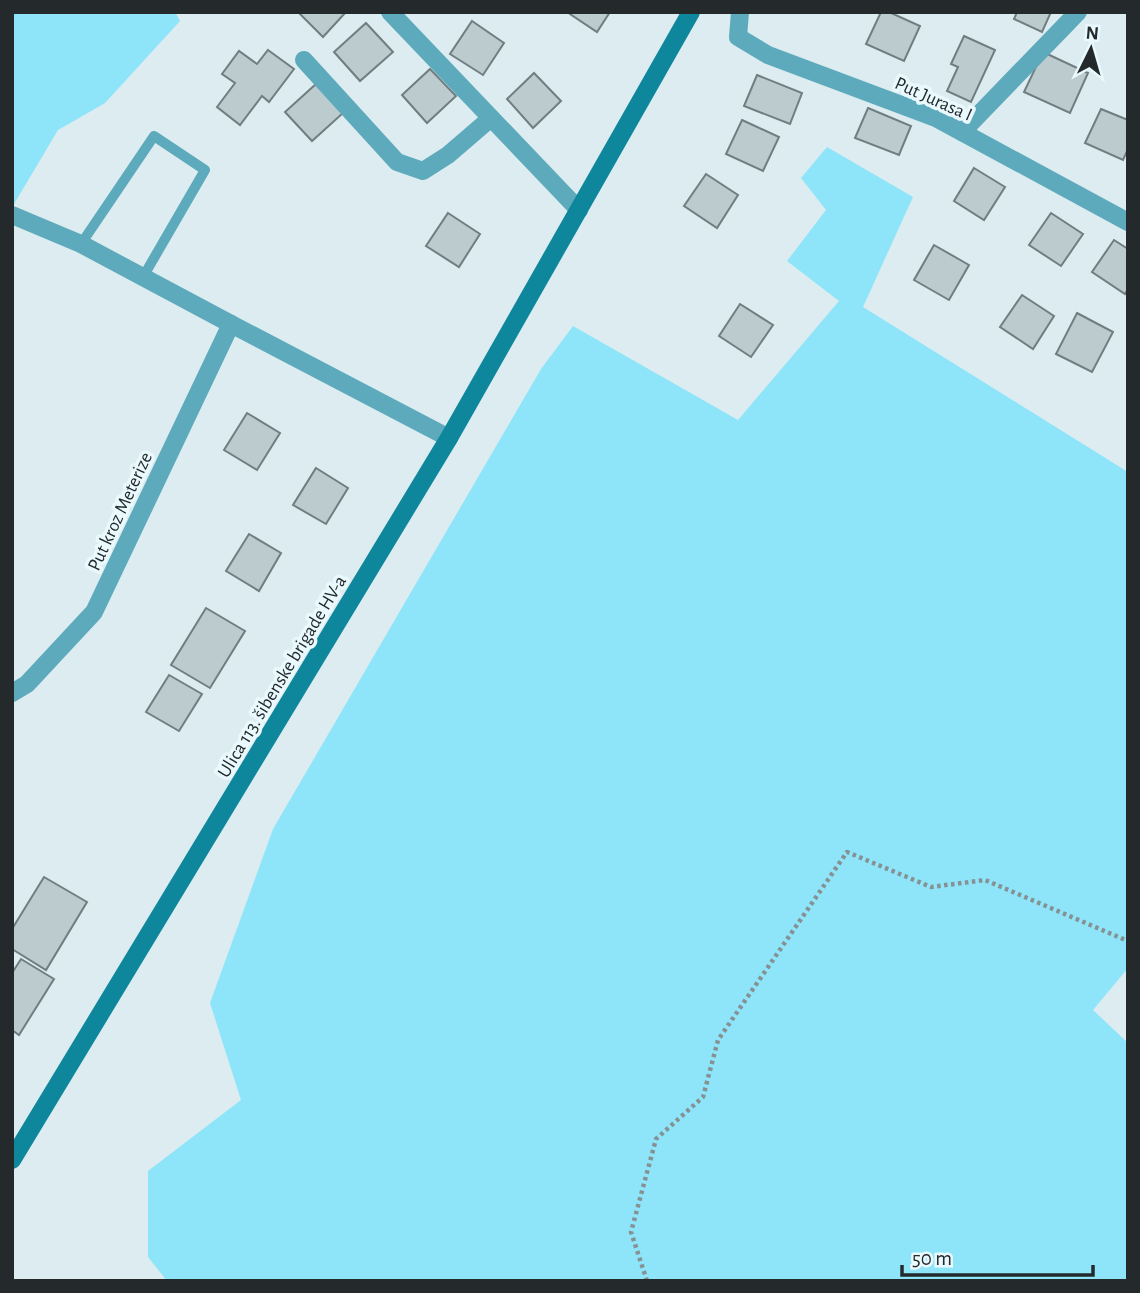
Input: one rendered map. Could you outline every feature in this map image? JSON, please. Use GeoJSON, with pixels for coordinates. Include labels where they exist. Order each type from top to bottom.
{"type":"FeatureCollection","features":[{"type":"Feature","properties":{"kind":"main road","name":"Ulica 113. šibenske brigade HV-a"},"geometry":{"type":"LineString","coordinates":[[12,1160],[450,438],[691,12]]}},
{"type":"Feature","properties":{"kind":"street"},"geometry":{"type":"LineString","coordinates":[[390,12],[579,210]]}},
{"type":"Feature","properties":{"kind":"street","name":"Put Jurasa I"},"geometry":{"type":"LineString","coordinates":[[740,12],[738,37],[768,55],[936,118],[1128,222]]}},
{"type":"Feature","properties":{"kind":"street"},"geometry":{"type":"LineString","coordinates":[[962,132],[1078,12]]}},
{"type":"Feature","properties":{"kind":"street"},"geometry":{"type":"LineString","coordinates":[[304,60],[397,162],[423,171],[448,155],[491,118]]}},
{"type":"Feature","properties":{"kind":"street"},"geometry":{"type":"LineString","coordinates":[[12,215],[80,244],[450,438]]}},
{"type":"Feature","properties":{"kind":"street","name":"Put kroz Meterize"},"geometry":{"type":"LineString","coordinates":[[12,693],[27,684],[94,612],[230,324]]}},
{"type":"Feature","properties":{"kind":"lane"},"geometry":{"type":"LineString","coordinates":[[80,244],[155,136],[205,170],[143,277]]}},
{"type":"Feature","properties":{"kind":"path"},"geometry":{"type":"LineString","coordinates":[[647,1281],[631,1232],[656,1139],[703,1097],[718,1040],[847,852],[931,887],[985,880],[1128,941]]}},
{"type":"Feature","properties":{"kind":"shaded area"},"geometry":{"type":"Polygon","coordinates":[[[12,12],[175,12],[180,21],[105,103],[58,130],[14,204],[12,12]]]}},
{"type":"Feature","properties":{"kind":"shaded area"},"geometry":{"type":"Polygon","coordinates":[[[827,147],[913,197],[863,307],[1128,472],[1128,968],[1093,1010],[1128,1043],[1128,1281],[167,1281],[148,1257],[148,1171],[241,1100],[210,1003],[273,829],[541,369],[573,326],[738,420],[839,301],[787,261],[826,210],[801,178],[827,147]]]}},
{"type":"Feature","properties":{"kind":"building"},"geometry":{"type":"Polygon","coordinates":[[[298,12],[346,12],[323,37],[298,12]]]}},
{"type":"Feature","properties":{"kind":"building"},"geometry":{"type":"Polygon","coordinates":[[[567,12],[610,12],[597,32],[567,12]]]}},
{"type":"Feature","properties":{"kind":"building"},"geometry":{"type":"Polygon","coordinates":[[[881,12],[889,12],[920,26],[904,61],[866,44],[881,12]]]}},
{"type":"Feature","properties":{"kind":"building"},"geometry":{"type":"Polygon","coordinates":[[[1017,12],[1051,12],[1042,32],[1014,19],[1017,12]]]}},
{"type":"Feature","properties":{"kind":"building"},"geometry":{"type":"Polygon","coordinates":[[[472,21],[504,43],[483,75],[450,54],[472,21]]]}},
{"type":"Feature","properties":{"kind":"building"},"geometry":{"type":"Polygon","coordinates":[[[366,23],[393,52],[360,81],[334,52],[366,23]]]}},
{"type":"Feature","properties":{"kind":"building"},"geometry":{"type":"Polygon","coordinates":[[[964,36],[995,50],[971,102],[947,91],[958,67],[951,64],[964,36]]]}},
{"type":"Feature","properties":{"kind":"building"},"geometry":{"type":"Polygon","coordinates":[[[268,50],[294,69],[269,102],[262,96],[240,125],[217,107],[235,83],[222,74],[239,51],[257,64],[268,50]]]}},
{"type":"Feature","properties":{"kind":"building"},"geometry":{"type":"Polygon","coordinates":[[[1043,52],[1088,73],[1070,113],[1024,92],[1043,52]]]}},
{"type":"Feature","properties":{"kind":"building"},"geometry":{"type":"Polygon","coordinates":[[[430,69],[456,96],[427,123],[402,95],[430,69]]]}},
{"type":"Feature","properties":{"kind":"building"},"geometry":{"type":"Polygon","coordinates":[[[534,73],[561,101],[533,128],[507,99],[534,73]]]}},
{"type":"Feature","properties":{"kind":"building"},"geometry":{"type":"Polygon","coordinates":[[[757,75],[802,93],[790,124],[744,106],[757,75]]]}},
{"type":"Feature","properties":{"kind":"building"},"geometry":{"type":"Polygon","coordinates":[[[316,84],[343,113],[312,141],[285,112],[316,84]]]}},
{"type":"Feature","properties":{"kind":"building"},"geometry":{"type":"Polygon","coordinates":[[[868,108],[911,126],[899,155],[855,138],[868,108]]]}},
{"type":"Feature","properties":{"kind":"building"},"geometry":{"type":"Polygon","coordinates":[[[1101,109],[1128,120],[1128,149],[1123,160],[1085,143],[1101,109]]]}},
{"type":"Feature","properties":{"kind":"building"},"geometry":{"type":"Polygon","coordinates":[[[742,120],[779,137],[763,171],[726,154],[742,120]]]}},
{"type":"Feature","properties":{"kind":"building"},"geometry":{"type":"Polygon","coordinates":[[[974,168],[1005,187],[984,220],[954,201],[974,168]]]}},
{"type":"Feature","properties":{"kind":"building"},"geometry":{"type":"Polygon","coordinates":[[[706,174],[738,195],[717,228],[684,206],[706,174]]]}},
{"type":"Feature","properties":{"kind":"building"},"geometry":{"type":"Polygon","coordinates":[[[448,213],[480,234],[459,267],[426,246],[448,213]]]}},
{"type":"Feature","properties":{"kind":"building"},"geometry":{"type":"Polygon","coordinates":[[[1051,213],[1083,234],[1061,266],[1029,245],[1051,213]]]}},
{"type":"Feature","properties":{"kind":"building"},"geometry":{"type":"Polygon","coordinates":[[[1114,240],[1128,249],[1128,289],[1125,294],[1092,272],[1114,240]]]}},
{"type":"Feature","properties":{"kind":"building"},"geometry":{"type":"Polygon","coordinates":[[[934,245],[969,265],[949,300],[914,280],[934,245]]]}},
{"type":"Feature","properties":{"kind":"building"},"geometry":{"type":"Polygon","coordinates":[[[1022,295],[1054,316],[1033,349],[1000,327],[1022,295]]]}},
{"type":"Feature","properties":{"kind":"building"},"geometry":{"type":"Polygon","coordinates":[[[740,304],[773,325],[751,357],[719,336],[740,304]]]}},
{"type":"Feature","properties":{"kind":"building"},"geometry":{"type":"Polygon","coordinates":[[[1077,313],[1113,332],[1092,372],[1056,354],[1077,313]]]}},
{"type":"Feature","properties":{"kind":"building"},"geometry":{"type":"Polygon","coordinates":[[[247,413],[280,433],[257,470],[224,450],[247,413]]]}},
{"type":"Feature","properties":{"kind":"building"},"geometry":{"type":"Polygon","coordinates":[[[316,468],[348,488],[326,524],[293,505],[316,468]]]}},
{"type":"Feature","properties":{"kind":"building"},"geometry":{"type":"Polygon","coordinates":[[[249,534],[281,553],[259,591],[226,571],[249,534]]]}},
{"type":"Feature","properties":{"kind":"building"},"geometry":{"type":"Polygon","coordinates":[[[206,608],[245,631],[210,688],[171,665],[206,608]]]}},
{"type":"Feature","properties":{"kind":"building"},"geometry":{"type":"Polygon","coordinates":[[[169,675],[202,694],[179,731],[146,712],[169,675]]]}},
{"type":"Feature","properties":{"kind":"building"},"geometry":{"type":"Polygon","coordinates":[[[44,877],[87,902],[46,970],[12,949],[12,929],[44,877]]]}},
{"type":"Feature","properties":{"kind":"building"},"geometry":{"type":"Polygon","coordinates":[[[21,959],[54,979],[19,1035],[12,1030],[12,973],[21,959]]]}}]}
